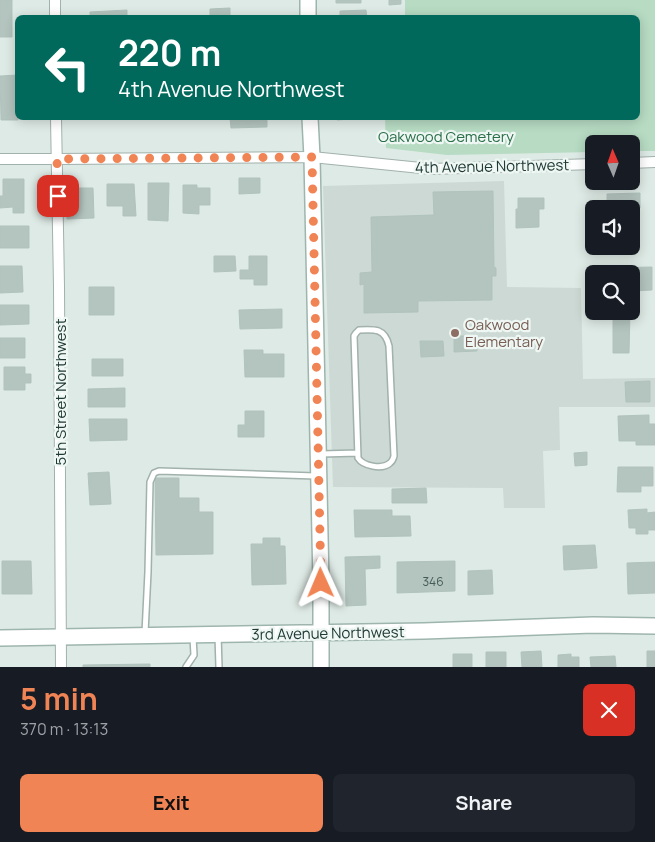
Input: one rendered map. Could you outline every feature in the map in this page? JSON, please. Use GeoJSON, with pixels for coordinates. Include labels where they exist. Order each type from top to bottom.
{"type":"FeatureCollection","features":[{"type":"Feature","properties":{"kind":"main road"},"geometry":{"type":"LineString","coordinates":[[308,0],[308,15]]}},
{"type":"Feature","properties":{"kind":"main road"},"geometry":{"type":"LineString","coordinates":[[310,120],[319,476],[321,667]]}},
{"type":"Feature","properties":{"kind":"main road","name":"3rd Avenue Northwest"},"geometry":{"type":"LineString","coordinates":[[0,638],[655,626]]}},
{"type":"Feature","properties":{"kind":"street"},"geometry":{"type":"LineString","coordinates":[[55,0],[55,15]]}},
{"type":"Feature","properties":{"kind":"street","name":"5th Street Northwest"},"geometry":{"type":"LineString","coordinates":[[56,120],[61,667]]}},
{"type":"Feature","properties":{"kind":"street","name":"4th Avenue Northwest"},"geometry":{"type":"LineString","coordinates":[[0,159],[312,157],[431,169],[585,164]]}},
{"type":"Feature","properties":{"kind":"street"},"geometry":{"type":"LineString","coordinates":[[640,163],[655,162]]}},
{"type":"Feature","properties":{"kind":"lane"},"geometry":{"type":"LineString","coordinates":[[359,330],[369,330],[384,334],[389,346],[394,456],[386,466],[372,466],[360,461],[358,454],[354,336],[359,330]]}},
{"type":"Feature","properties":{"kind":"lane"},"geometry":{"type":"LineString","coordinates":[[318,454],[358,454]]}},
{"type":"Feature","properties":{"kind":"lane"},"geometry":{"type":"LineString","coordinates":[[145,636],[150,482],[154,473],[160,471],[319,476]]}},
{"type":"Feature","properties":{"kind":"lane"},"geometry":{"type":"LineString","coordinates":[[218,634],[219,667]]}},
{"type":"Feature","properties":{"kind":"lane"},"geometry":{"type":"LineString","coordinates":[[186,667],[194,655],[193,635]]}},
{"type":"Feature","properties":{"kind":"shaded area","name":"Oakwood Elementary"},"geometry":{"type":"Polygon","coordinates":[[[504,181],[507,287],[581,288],[583,379],[655,378],[655,407],[559,407],[560,450],[543,451],[545,508],[504,508],[503,488],[333,487],[323,186],[504,181]]]}},
{"type":"Feature","properties":{"kind":"green space","name":"Oakwood Cemetery"},"geometry":{"type":"Polygon","coordinates":[[[405,0],[655,0],[655,151],[640,151],[640,135],[585,135],[585,152],[447,155],[386,148],[385,120],[640,120],[640,15],[405,15],[405,0]]]}},
{"type":"Feature","properties":{"kind":"building"},"geometry":{"type":"Polygon","coordinates":[[[0,0],[12,0],[12,37],[0,37],[0,0]]]}},
{"type":"Feature","properties":{"kind":"building"},"geometry":{"type":"Polygon","coordinates":[[[336,0],[361,0],[361,3],[336,3],[336,0]]]}},
{"type":"Feature","properties":{"kind":"building"},"geometry":{"type":"Polygon","coordinates":[[[389,0],[401,0],[401,4],[389,5],[389,0]]]}},
{"type":"Feature","properties":{"kind":"building"},"geometry":{"type":"Polygon","coordinates":[[[230,8],[230,15],[210,15],[210,9],[230,8]]]}},
{"type":"Feature","properties":{"kind":"building"},"geometry":{"type":"Polygon","coordinates":[[[127,10],[127,15],[90,15],[90,12],[127,10]]]}},
{"type":"Feature","properties":{"kind":"building"},"geometry":{"type":"Polygon","coordinates":[[[366,10],[367,15],[340,15],[340,11],[366,10]]]}},
{"type":"Feature","properties":{"kind":"building"},"geometry":{"type":"Polygon","coordinates":[[[15,75],[15,120],[1,120],[0,76],[15,75]]]}},
{"type":"Feature","properties":{"kind":"building"},"geometry":{"type":"Polygon","coordinates":[[[230,120],[267,120],[267,127],[231,128],[230,120]]]}},
{"type":"Feature","properties":{"kind":"building"},"geometry":{"type":"Polygon","coordinates":[[[239,178],[260,178],[260,193],[239,194],[239,178]]]}},
{"type":"Feature","properties":{"kind":"building"},"geometry":{"type":"Polygon","coordinates":[[[3,179],[24,179],[24,213],[13,213],[13,207],[0,208],[0,196],[3,196],[3,179]]]}},
{"type":"Feature","properties":{"kind":"building"},"geometry":{"type":"Polygon","coordinates":[[[148,183],[169,183],[168,221],[148,220],[148,183]]]}},
{"type":"Feature","properties":{"kind":"building"},"geometry":{"type":"Polygon","coordinates":[[[107,184],[134,184],[136,216],[123,216],[123,206],[107,206],[107,184]]]}},
{"type":"Feature","properties":{"kind":"building"},"geometry":{"type":"Polygon","coordinates":[[[183,185],[197,185],[197,188],[210,188],[210,205],[199,205],[199,214],[183,213],[183,185]]]}},
{"type":"Feature","properties":{"kind":"building"},"geometry":{"type":"Polygon","coordinates":[[[75,188],[93,188],[94,218],[67,219],[67,206],[76,206],[75,188]]]}},
{"type":"Feature","properties":{"kind":"building"},"geometry":{"type":"Polygon","coordinates":[[[493,191],[494,267],[496,268],[496,276],[492,276],[492,300],[418,301],[418,312],[364,313],[364,284],[360,285],[360,273],[372,272],[371,217],[434,215],[433,192],[493,191]]]}},
{"type":"Feature","properties":{"kind":"building"},"geometry":{"type":"Polygon","coordinates":[[[640,193],[640,200],[607,200],[607,194],[640,193]]]}},
{"type":"Feature","properties":{"kind":"building"},"geometry":{"type":"Polygon","coordinates":[[[518,198],[544,198],[544,209],[539,209],[539,227],[516,228],[518,198]]]}},
{"type":"Feature","properties":{"kind":"building"},"geometry":{"type":"Polygon","coordinates":[[[0,226],[29,226],[29,248],[0,248],[0,226]]]}},
{"type":"Feature","properties":{"kind":"building"},"geometry":{"type":"Polygon","coordinates":[[[214,256],[235,256],[236,271],[214,272],[214,256]]]}},
{"type":"Feature","properties":{"kind":"building"},"geometry":{"type":"Polygon","coordinates":[[[249,256],[267,256],[267,285],[254,285],[254,279],[240,279],[240,270],[249,270],[249,256]]]}},
{"type":"Feature","properties":{"kind":"building"},"geometry":{"type":"Polygon","coordinates":[[[0,266],[22,266],[23,292],[0,293],[0,266]]]}},
{"type":"Feature","properties":{"kind":"building"},"geometry":{"type":"Polygon","coordinates":[[[640,267],[652,267],[652,290],[640,291],[640,267]]]}},
{"type":"Feature","properties":{"kind":"building"},"geometry":{"type":"Polygon","coordinates":[[[89,287],[114,287],[114,315],[89,315],[89,287]]]}},
{"type":"Feature","properties":{"kind":"building"},"geometry":{"type":"Polygon","coordinates":[[[0,305],[29,305],[29,324],[0,325],[0,305]]]}},
{"type":"Feature","properties":{"kind":"building"},"geometry":{"type":"Polygon","coordinates":[[[282,309],[282,328],[240,329],[239,310],[282,309]]]}},
{"type":"Feature","properties":{"kind":"building"},"geometry":{"type":"Polygon","coordinates":[[[613,320],[630,320],[629,353],[613,353],[613,320]]]}},
{"type":"Feature","properties":{"kind":"building"},"geometry":{"type":"Polygon","coordinates":[[[454,336],[477,336],[477,351],[454,352],[454,336]]]}},
{"type":"Feature","properties":{"kind":"building"},"geometry":{"type":"Polygon","coordinates":[[[0,338],[25,338],[25,358],[0,358],[0,338]]]}},
{"type":"Feature","properties":{"kind":"building"},"geometry":{"type":"Polygon","coordinates":[[[420,341],[443,341],[444,356],[421,357],[420,341]]]}},
{"type":"Feature","properties":{"kind":"building"},"geometry":{"type":"Polygon","coordinates":[[[244,350],[263,350],[263,354],[284,354],[284,377],[245,377],[244,350]]]}},
{"type":"Feature","properties":{"kind":"building"},"geometry":{"type":"Polygon","coordinates":[[[92,359],[123,359],[123,376],[92,376],[92,359]]]}},
{"type":"Feature","properties":{"kind":"building"},"geometry":{"type":"Polygon","coordinates":[[[4,367],[25,367],[25,374],[31,374],[31,383],[25,383],[25,390],[4,390],[4,367]]]}},
{"type":"Feature","properties":{"kind":"building"},"geometry":{"type":"Polygon","coordinates":[[[650,381],[650,402],[626,402],[625,382],[650,381]]]}},
{"type":"Feature","properties":{"kind":"building"},"geometry":{"type":"Polygon","coordinates":[[[125,388],[125,407],[88,407],[88,389],[125,388]]]}},
{"type":"Feature","properties":{"kind":"building"},"geometry":{"type":"Polygon","coordinates":[[[245,411],[264,411],[264,437],[238,437],[238,425],[245,425],[245,411]]]}},
{"type":"Feature","properties":{"kind":"building"},"geometry":{"type":"Polygon","coordinates":[[[649,415],[649,424],[655,424],[655,445],[636,445],[636,441],[619,441],[618,416],[649,415]]]}},
{"type":"Feature","properties":{"kind":"building"},"geometry":{"type":"Polygon","coordinates":[[[89,419],[127,419],[127,440],[90,441],[89,419]]]}},
{"type":"Feature","properties":{"kind":"building"},"geometry":{"type":"Polygon","coordinates":[[[587,452],[587,465],[575,466],[574,453],[587,452]]]}},
{"type":"Feature","properties":{"kind":"building"},"geometry":{"type":"Polygon","coordinates":[[[618,467],[653,467],[653,486],[641,486],[641,492],[617,492],[618,467]]]}},
{"type":"Feature","properties":{"kind":"building"},"geometry":{"type":"Polygon","coordinates":[[[109,472],[111,504],[90,505],[88,473],[109,472]]]}},
{"type":"Feature","properties":{"kind":"building"},"geometry":{"type":"Polygon","coordinates":[[[155,478],[179,478],[179,498],[199,498],[199,512],[213,512],[213,554],[156,555],[155,478]]]}},
{"type":"Feature","properties":{"kind":"building"},"geometry":{"type":"Polygon","coordinates":[[[426,488],[427,503],[392,503],[392,489],[426,488]]]}},
{"type":"Feature","properties":{"kind":"building"},"geometry":{"type":"Polygon","coordinates":[[[647,509],[647,513],[655,512],[655,530],[648,530],[648,534],[636,534],[636,528],[629,528],[628,510],[647,509]]]}},
{"type":"Feature","properties":{"kind":"building"},"geometry":{"type":"Polygon","coordinates":[[[354,510],[392,510],[392,516],[410,516],[411,536],[355,537],[354,510]]]}},
{"type":"Feature","properties":{"kind":"building"},"geometry":{"type":"Polygon","coordinates":[[[263,538],[280,538],[280,546],[285,546],[286,584],[252,585],[251,544],[263,544],[263,538]]]}},
{"type":"Feature","properties":{"kind":"building"},"geometry":{"type":"Polygon","coordinates":[[[595,545],[597,568],[564,570],[563,546],[595,545]]]}},
{"type":"Feature","properties":{"kind":"building"},"geometry":{"type":"Polygon","coordinates":[[[380,556],[380,568],[365,569],[366,605],[346,606],[345,557],[380,556]]]}},
{"type":"Feature","properties":{"kind":"building"},"geometry":{"type":"Polygon","coordinates":[[[2,561],[31,561],[32,594],[2,594],[2,561]]]}},
{"type":"Feature","properties":{"kind":"building"},"geometry":{"type":"Polygon","coordinates":[[[455,561],[455,591],[397,593],[397,562],[455,561]]]}},
{"type":"Feature","properties":{"kind":"building"},"geometry":{"type":"Polygon","coordinates":[[[655,562],[655,593],[628,594],[627,563],[655,562]]]}},
{"type":"Feature","properties":{"kind":"building"},"geometry":{"type":"Polygon","coordinates":[[[492,570],[493,594],[468,595],[468,571],[492,570]]]}},
{"type":"Feature","properties":{"kind":"building"},"geometry":{"type":"Polygon","coordinates":[[[541,651],[542,667],[522,667],[521,652],[541,651]]]}},
{"type":"Feature","properties":{"kind":"building"},"geometry":{"type":"Polygon","coordinates":[[[647,651],[655,651],[655,667],[647,667],[647,651]]]}},
{"type":"Feature","properties":{"kind":"building"},"geometry":{"type":"Polygon","coordinates":[[[486,652],[506,652],[506,667],[486,667],[486,652]]]}},
{"type":"Feature","properties":{"kind":"building"},"geometry":{"type":"Polygon","coordinates":[[[453,654],[472,654],[472,667],[453,667],[453,654]]]}},
{"type":"Feature","properties":{"kind":"building"},"geometry":{"type":"Polygon","coordinates":[[[571,654],[571,657],[579,657],[579,667],[558,667],[558,655],[571,654]]]}},
{"type":"Feature","properties":{"kind":"building"},"geometry":{"type":"Polygon","coordinates":[[[615,656],[616,667],[591,667],[590,657],[615,656]]]}},
{"type":"Feature","properties":{"kind":"building"},"geometry":{"type":"Polygon","coordinates":[[[150,664],[150,667],[83,667],[83,665],[150,664]]]}},
{"type":"Feature","properties":{"kind":"place","name":"Oakwood Elementary"},"geometry":{"type":"Point","coordinates":[455,333]}},
{"type":"Feature","properties":{"kind":"route"},"geometry":{"type":"LineString","coordinates":[[58,196],[57,159],[312,157],[321,583]]}}]}
